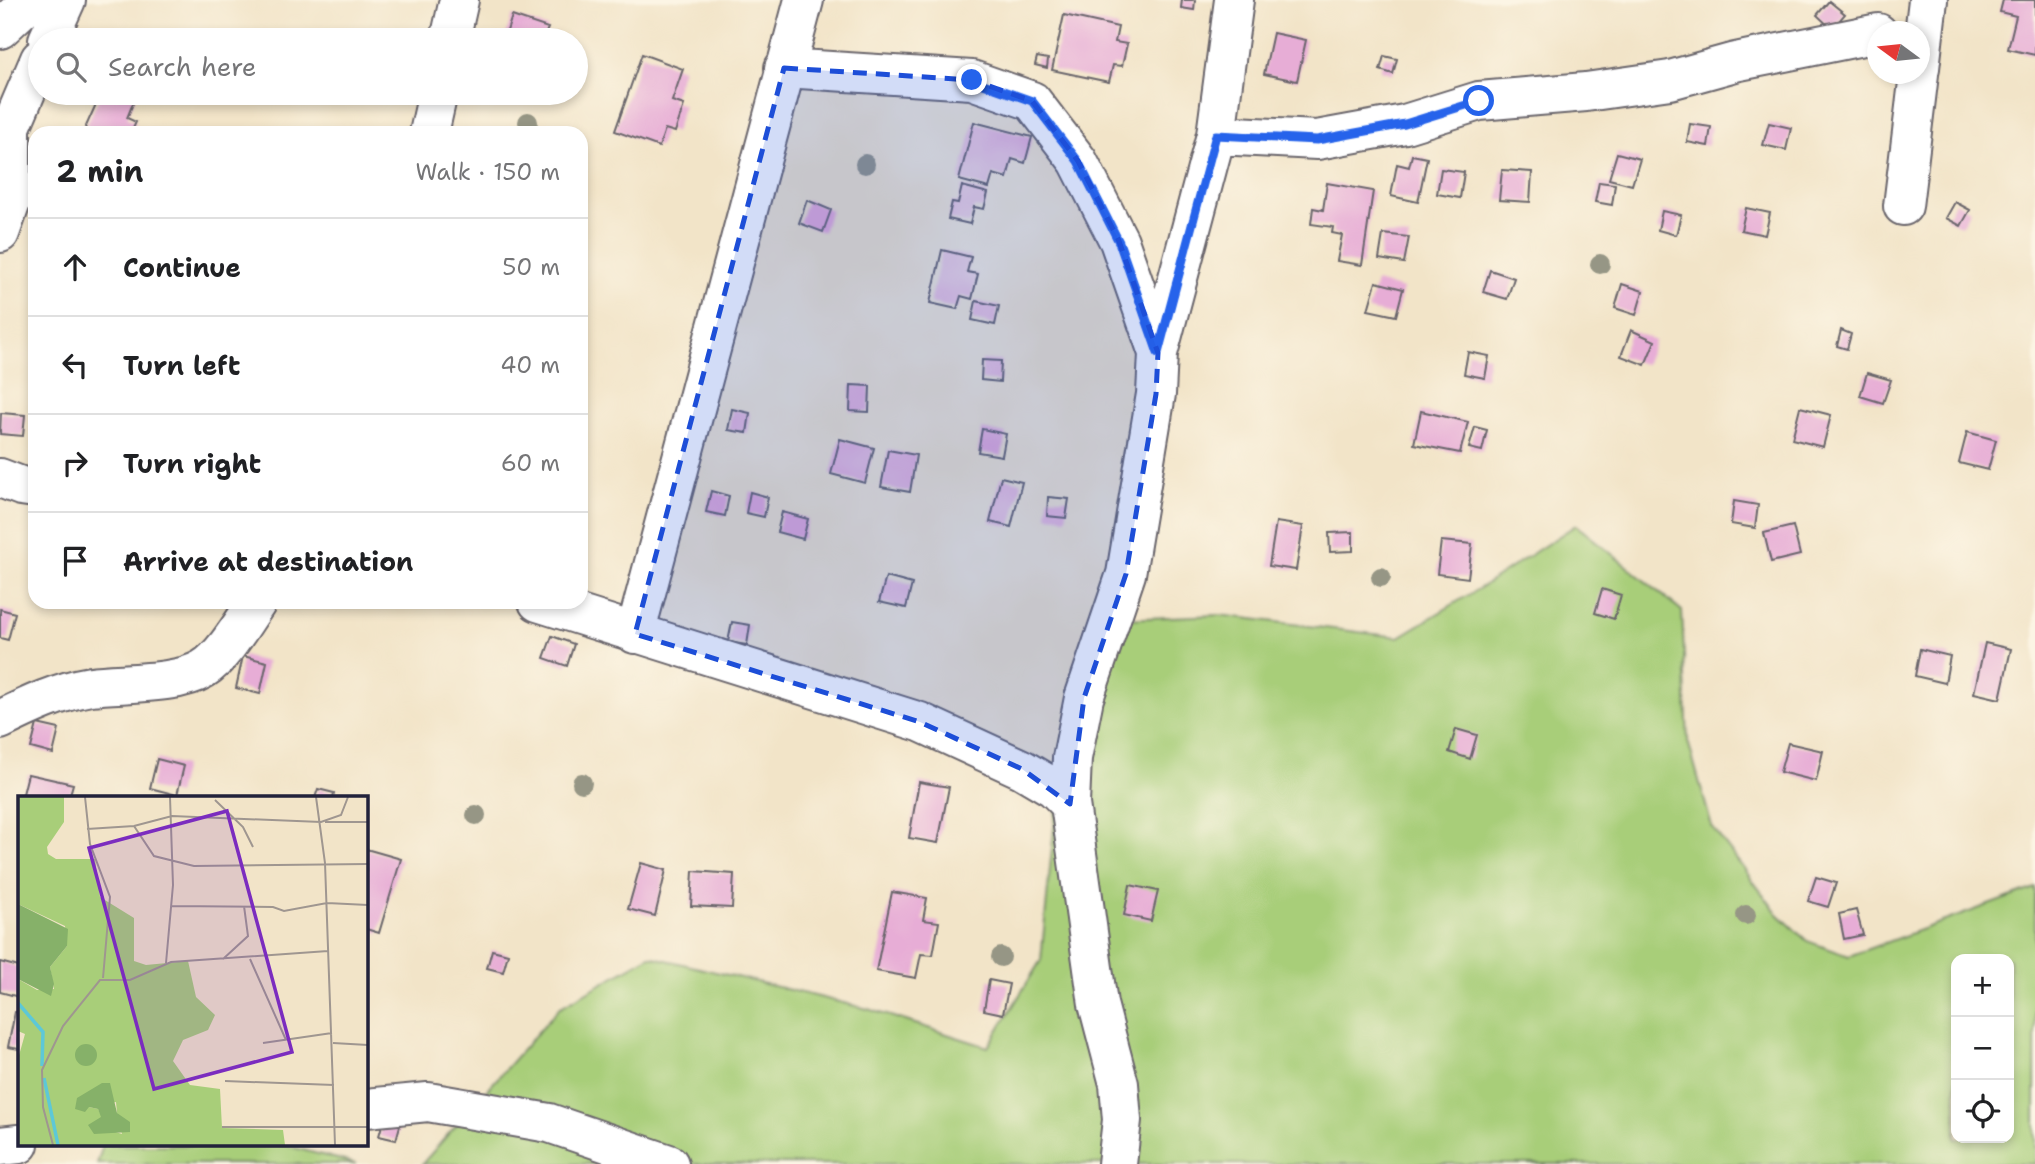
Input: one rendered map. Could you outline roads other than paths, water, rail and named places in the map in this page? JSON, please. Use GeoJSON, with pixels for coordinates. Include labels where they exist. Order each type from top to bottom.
{"type":"FeatureCollection","features":[{"type":"Feature","properties":{"kind":"street"},"geometry":{"type":"LineString","coordinates":[[0,29],[31,0]]}},
{"type":"Feature","properties":{"kind":"street"},"geometry":{"type":"LineString","coordinates":[[53,28],[66,0]]}},
{"type":"Feature","properties":{"kind":"street"},"geometry":{"type":"LineString","coordinates":[[453,28],[459,0]]}},
{"type":"Feature","properties":{"kind":"street"},"geometry":{"type":"LineString","coordinates":[[635,634],[804,0]]}},
{"type":"Feature","properties":{"kind":"street"},"geometry":{"type":"LineString","coordinates":[[1117,1164],[1122,1121],[1119,1084],[1098,1003],[1070,804],[1072,758],[1084,698],[1126,574],[1156,394],[1158,353],[1216,135],[1234,0]]}},
{"type":"Feature","properties":{"kind":"street"},"geometry":{"type":"LineString","coordinates":[[1908,21],[1926,12]]}},
{"type":"Feature","properties":{"kind":"street"},"geometry":{"type":"LineString","coordinates":[[1216,135],[1317,140],[1405,124],[1479,101],[1586,92],[1670,80],[1735,62],[1867,35]]}},
{"type":"Feature","properties":{"kind":"street"},"geometry":{"type":"LineString","coordinates":[[784,68],[972,80],[1032,101],[1078,161],[1119,242],[1158,353]]}},
{"type":"Feature","properties":{"kind":"street"},"geometry":{"type":"LineString","coordinates":[[0,233],[11,202],[5,125],[28,82]]}},
{"type":"Feature","properties":{"kind":"street"},"geometry":{"type":"LineString","coordinates":[[1903,206],[1918,84]]}},
{"type":"Feature","properties":{"kind":"street"},"geometry":{"type":"LineString","coordinates":[[431,126],[435,105]]}},
{"type":"Feature","properties":{"kind":"street"},"geometry":{"type":"LineString","coordinates":[[0,478],[28,487]]}},
{"type":"Feature","properties":{"kind":"street"},"geometry":{"type":"LineString","coordinates":[[0,720],[28,706],[88,687],[174,678],[203,669],[230,642],[252,609]]}},
{"type":"Feature","properties":{"kind":"street"},"geometry":{"type":"LineString","coordinates":[[559,609],[920,722],[1022,769],[1054,788],[1070,804]]}},
{"type":"Feature","properties":{"kind":"street"},"geometry":{"type":"LineString","coordinates":[[368,1108],[428,1102],[549,1123],[669,1164]]}},
{"type":"Feature","properties":{"kind":"street"},"geometry":{"type":"LineString","coordinates":[[0,1146],[18,1144]]}}]}
